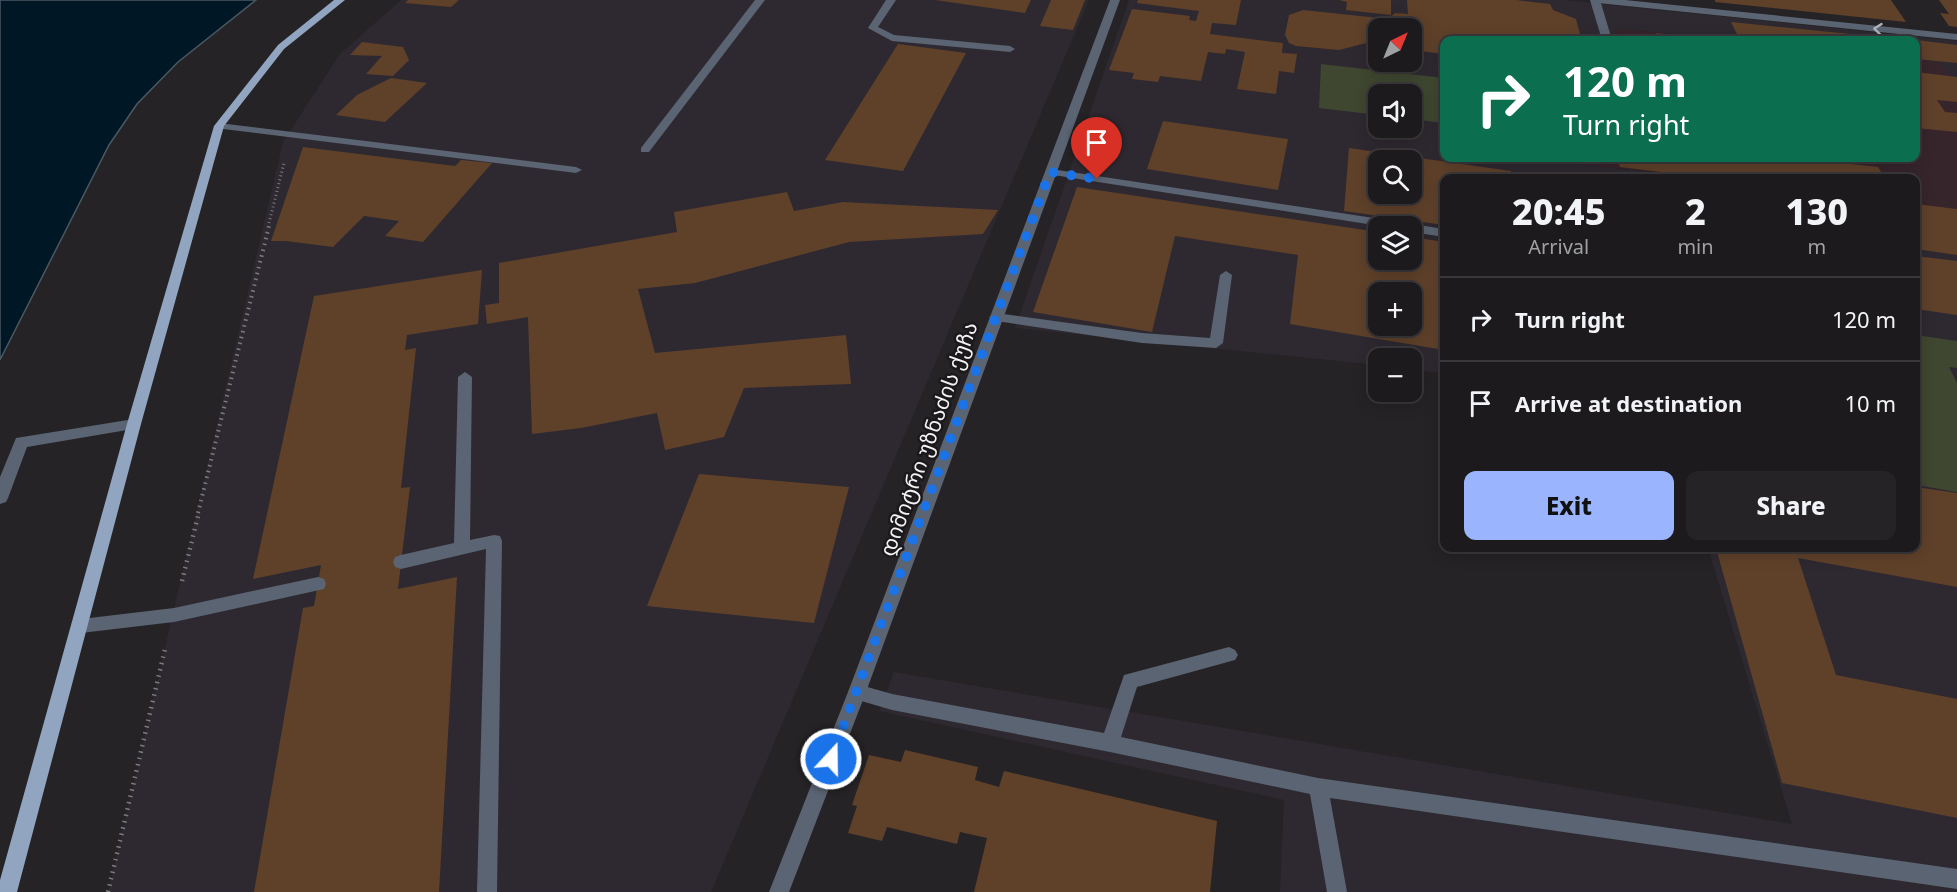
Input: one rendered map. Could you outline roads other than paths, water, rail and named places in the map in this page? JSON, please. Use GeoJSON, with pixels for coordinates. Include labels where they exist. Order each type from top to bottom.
{"type":"FeatureCollection","features":[{"type":"Feature","properties":{"kind":"main road"},"geometry":{"type":"LineString","coordinates":[[7,892],[134,424],[219,126],[280,47],[340,0]]}},
{"type":"Feature","properties":{"kind":"street"},"geometry":{"type":"LineString","coordinates":[[645,150],[760,0]]}},
{"type":"Feature","properties":{"kind":"street"},"geometry":{"type":"LineString","coordinates":[[891,0],[873,28],[892,38],[1010,50]]}},
{"type":"Feature","properties":{"kind":"street","name":"დიმიტრი უზნაძის ქუჩა"},"geometry":{"type":"LineString","coordinates":[[779,892],[857,692],[1115,0]]}},
{"type":"Feature","properties":{"kind":"street"},"geometry":{"type":"LineString","coordinates":[[1606,36],[1597,0],[1957,37]]}},
{"type":"Feature","properties":{"kind":"street"},"geometry":{"type":"LineString","coordinates":[[219,126],[576,170]]}},
{"type":"Feature","properties":{"kind":"street"},"geometry":{"type":"LineString","coordinates":[[1050,172],[1368,221]]}},
{"type":"Feature","properties":{"kind":"street"},"geometry":{"type":"LineString","coordinates":[[1422,230],[1440,232]]}},
{"type":"Feature","properties":{"kind":"street"},"geometry":{"type":"LineString","coordinates":[[996,317],[1142,338],[1216,343],[1226,275]]}},
{"type":"Feature","properties":{"kind":"street"},"geometry":{"type":"LineString","coordinates":[[462,548],[465,377]]}},
{"type":"Feature","properties":{"kind":"street"},"geometry":{"type":"LineString","coordinates":[[0,498],[21,442],[134,424]]}},
{"type":"Feature","properties":{"kind":"street"},"geometry":{"type":"LineString","coordinates":[[401,562],[494,541],[487,892]]}},
{"type":"Feature","properties":{"kind":"street"},"geometry":{"type":"LineString","coordinates":[[81,626],[174,615],[318,584]]}},
{"type":"Feature","properties":{"kind":"street"},"geometry":{"type":"LineString","coordinates":[[1110,742],[1130,681],[1229,655]]}},
{"type":"Feature","properties":{"kind":"street"},"geometry":{"type":"LineString","coordinates":[[857,692],[892,702],[1110,742],[1318,787],[1957,879]]}},
{"type":"Feature","properties":{"kind":"street"},"geometry":{"type":"LineString","coordinates":[[1318,787],[1337,892]]}},
{"type":"Feature","properties":{"kind":"water"},"geometry":{"type":"Polygon","coordinates":[[[0,0],[256,0],[178,62],[137,104],[109,145],[0,360],[0,0]]]}}]}
